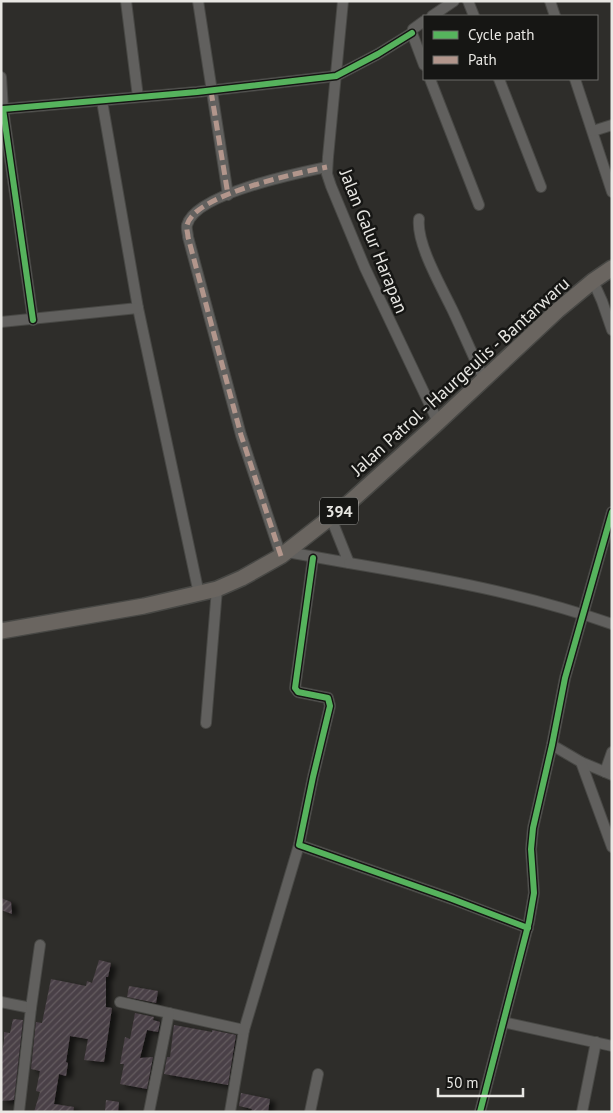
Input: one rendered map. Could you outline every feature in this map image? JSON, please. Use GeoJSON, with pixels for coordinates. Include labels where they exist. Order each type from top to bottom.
{"type":"FeatureCollection","features":[{"type":"Feature","properties":{"kind":"main road","name":"Jalan Patrol - Haurgeulis - Bantarwaru"},"geometry":{"type":"LineString","coordinates":[[1,632],[199,594],[217,589],[242,578],[284,554],[331,518],[438,422],[558,310],[612,268]]}},
{"type":"Feature","properties":{"kind":"street"},"geometry":{"type":"LineString","coordinates":[[126,1],[138,97]]}},
{"type":"Feature","properties":{"kind":"street"},"geometry":{"type":"LineString","coordinates":[[198,1],[228,195]]}},
{"type":"Feature","properties":{"kind":"street","name":"Jalan Galur Harapan"},"geometry":{"type":"LineString","coordinates":[[343,1],[327,167],[331,186],[365,268],[438,422]]}},
{"type":"Feature","properties":{"kind":"street"},"geometry":{"type":"LineString","coordinates":[[433,15],[454,1]]}},
{"type":"Feature","properties":{"kind":"street"},"geometry":{"type":"LineString","coordinates":[[468,1],[474,15]]}},
{"type":"Feature","properties":{"kind":"street"},"geometry":{"type":"LineString","coordinates":[[550,1],[555,15]]}},
{"type":"Feature","properties":{"kind":"street"},"geometry":{"type":"LineString","coordinates":[[2,109],[211,91],[336,76],[378,54],[412,33],[413,29],[423,22]]}},
{"type":"Feature","properties":{"kind":"street"},"geometry":{"type":"LineString","coordinates":[[412,33],[423,62]]}},
{"type":"Feature","properties":{"kind":"street"},"geometry":{"type":"LineString","coordinates":[[1,77],[2,109],[33,320]]}},
{"type":"Feature","properties":{"kind":"street"},"geometry":{"type":"LineString","coordinates":[[430,80],[479,205]]}},
{"type":"Feature","properties":{"kind":"street"},"geometry":{"type":"LineString","coordinates":[[499,80],[541,187]]}},
{"type":"Feature","properties":{"kind":"street"},"geometry":{"type":"LineString","coordinates":[[576,80],[612,192]]}},
{"type":"Feature","properties":{"kind":"street"},"geometry":{"type":"LineString","coordinates":[[102,101],[138,308],[199,594]]}},
{"type":"Feature","properties":{"kind":"street"},"geometry":{"type":"LineString","coordinates":[[593,131],[612,125]]}},
{"type":"Feature","properties":{"kind":"street"},"geometry":{"type":"LineString","coordinates":[[327,167],[275,178],[228,195],[206,205],[194,214],[187,230],[241,434],[284,554],[430,576],[493,590],[583,614],[612,624]]}},
{"type":"Feature","properties":{"kind":"street"},"geometry":{"type":"LineString","coordinates":[[419,219],[420,236],[433,269],[484,379]]}},
{"type":"Feature","properties":{"kind":"street"},"geometry":{"type":"LineString","coordinates":[[593,281],[612,330]]}},
{"type":"Feature","properties":{"kind":"street"},"geometry":{"type":"LineString","coordinates":[[1,322],[138,308]]}},
{"type":"Feature","properties":{"kind":"street"},"geometry":{"type":"LineString","coordinates":[[480,1112],[528,928],[534,893],[533,828],[552,746],[564,678],[612,512]]}},
{"type":"Feature","properties":{"kind":"street"},"geometry":{"type":"LineString","coordinates":[[331,518],[349,563]]}},
{"type":"Feature","properties":{"kind":"street"},"geometry":{"type":"LineString","coordinates":[[230,1112],[244,1030],[299,845],[330,706],[328,698],[298,692],[295,688],[313,558]]}},
{"type":"Feature","properties":{"kind":"street"},"geometry":{"type":"LineString","coordinates":[[206,723],[217,589]]}},
{"type":"Feature","properties":{"kind":"street"},"geometry":{"type":"LineString","coordinates":[[552,746],[608,774],[612,752]]}},
{"type":"Feature","properties":{"kind":"street"},"geometry":{"type":"LineString","coordinates":[[581,762],[612,847]]}},
{"type":"Feature","properties":{"kind":"street"},"geometry":{"type":"LineString","coordinates":[[299,845],[528,928]]}},
{"type":"Feature","properties":{"kind":"street"},"geometry":{"type":"LineString","coordinates":[[19,1112],[40,945]]}},
{"type":"Feature","properties":{"kind":"street"},"geometry":{"type":"LineString","coordinates":[[1,1002],[31,1008]]}},
{"type":"Feature","properties":{"kind":"street"},"geometry":{"type":"LineString","coordinates":[[120,1002],[244,1030]]}},
{"type":"Feature","properties":{"kind":"street"},"geometry":{"type":"LineString","coordinates":[[149,1112],[169,1014]]}},
{"type":"Feature","properties":{"kind":"street"},"geometry":{"type":"LineString","coordinates":[[503,1022],[612,1046]]}},
{"type":"Feature","properties":{"kind":"street"},"geometry":{"type":"LineString","coordinates":[[582,1112],[596,1042]]}},
{"type":"Feature","properties":{"kind":"street"},"geometry":{"type":"LineString","coordinates":[[310,1112],[318,1074]]}},
{"type":"Feature","properties":{"kind":"building"},"geometry":{"type":"Polygon","coordinates":[[[1,898],[11,902],[12,914],[1,910],[1,898]]]}},
{"type":"Feature","properties":{"kind":"building"},"geometry":{"type":"Polygon","coordinates":[[[99,960],[111,963],[108,977],[106,977],[106,1007],[112,1008],[104,1062],[84,1060],[88,1039],[70,1036],[66,1076],[59,1074],[54,1104],[74,1107],[73,1112],[34,1112],[40,1092],[36,1091],[40,1071],[31,1069],[36,1022],[42,1023],[51,979],[86,986],[87,981],[92,983],[99,960]]]}},
{"type":"Feature","properties":{"kind":"building"},"geometry":{"type":"Polygon","coordinates":[[[129,986],[158,991],[156,1003],[127,997],[129,986]]]}},
{"type":"Feature","properties":{"kind":"building"},"geometry":{"type":"Polygon","coordinates":[[[135,1013],[154,1017],[153,1020],[160,1022],[158,1032],[147,1030],[140,1058],[153,1057],[147,1089],[120,1084],[124,1064],[120,1064],[125,1037],[130,1039],[135,1013]]]}},
{"type":"Feature","properties":{"kind":"building"},"geometry":{"type":"Polygon","coordinates":[[[13,1019],[23,1020],[14,1100],[1,1101],[1,1057],[4,1032],[10,1033],[13,1019]]]}},
{"type":"Feature","properties":{"kind":"building"},"geometry":{"type":"Polygon","coordinates":[[[174,1025],[236,1035],[228,1085],[164,1074],[167,1057],[170,1057],[174,1025]]]}},
{"type":"Feature","properties":{"kind":"building"},"geometry":{"type":"Polygon","coordinates":[[[241,1093],[270,1099],[268,1112],[251,1112],[252,1109],[239,1106],[241,1093]]]}},
{"type":"Feature","properties":{"kind":"building"},"geometry":{"type":"Polygon","coordinates":[[[106,1100],[119,1102],[118,1112],[105,1112],[106,1100]]]}},
{"type":"Feature","properties":{"kind":"marked path"},"geometry":{"type":"LineString","coordinates":[[211,91],[228,195]]}},
{"type":"Feature","properties":{"kind":"marked path"},"geometry":{"type":"LineString","coordinates":[[281,556],[241,435],[188,237],[187,225],[194,214],[208,204],[227,195],[272,180],[327,167]]}},
{"type":"Feature","properties":{"kind":"cycle path"},"geometry":{"type":"LineString","coordinates":[[33,320],[3,109],[197,92],[336,76],[378,54],[412,33]]}},
{"type":"Feature","properties":{"kind":"cycle path"},"geometry":{"type":"LineString","coordinates":[[480,1112],[529,922],[534,893],[531,849],[533,828],[565,678],[612,512]]}},
{"type":"Feature","properties":{"kind":"cycle path"},"geometry":{"type":"LineString","coordinates":[[313,558],[295,688],[298,692],[328,698],[330,706],[299,845],[528,928]]}}]}
